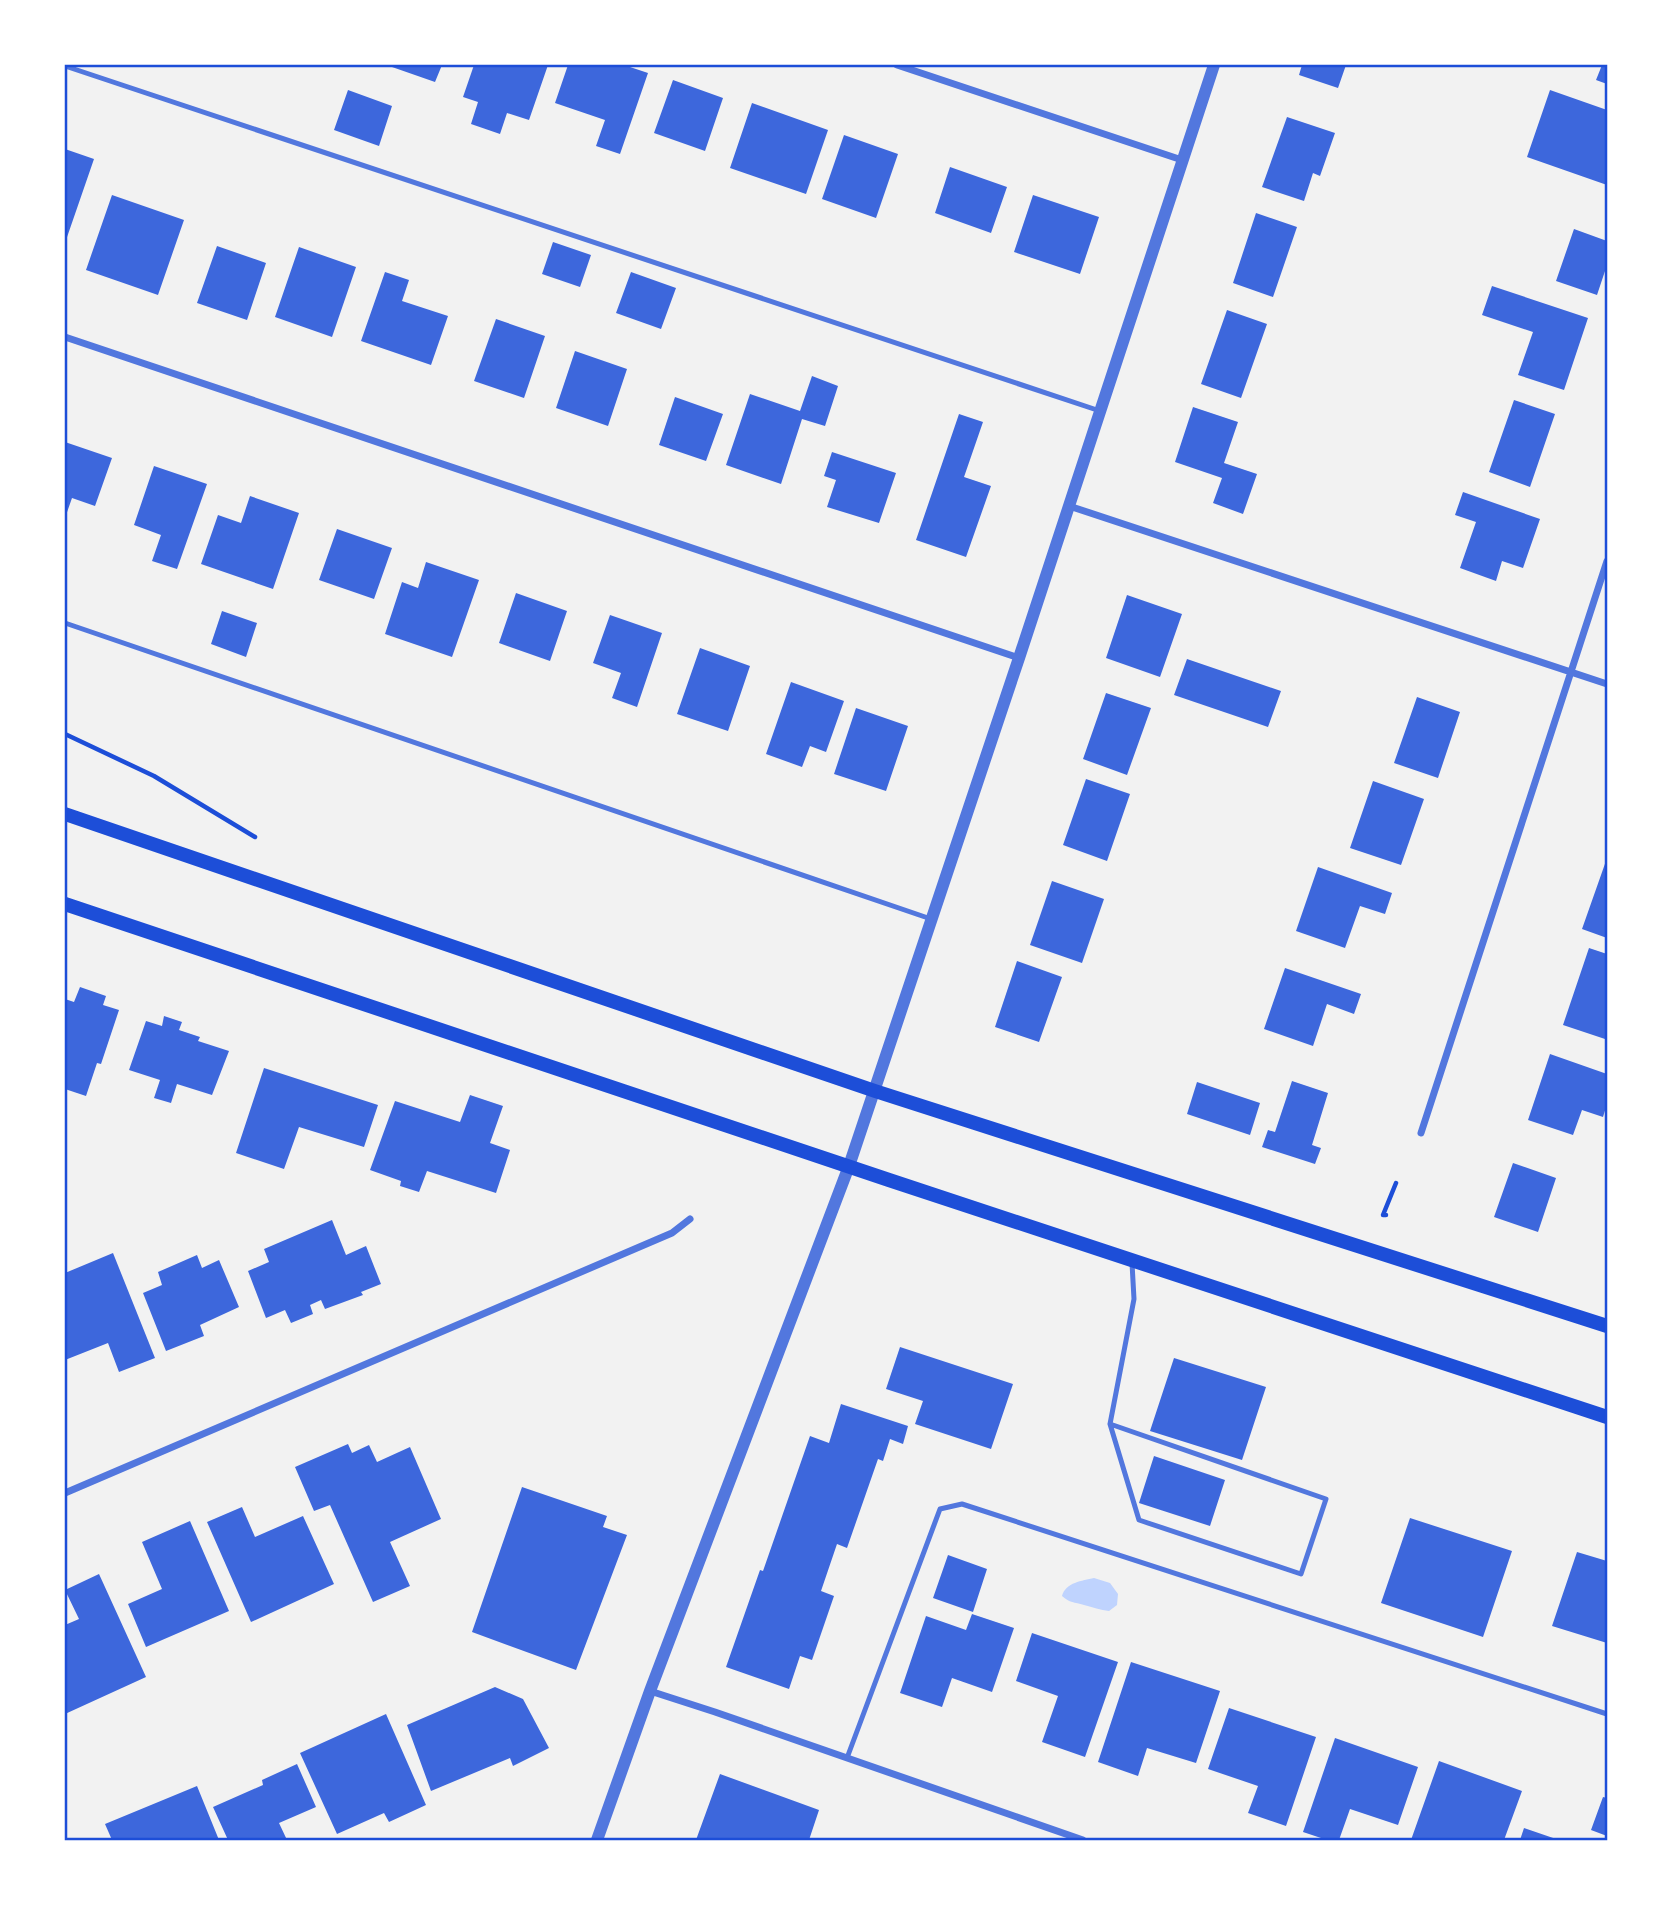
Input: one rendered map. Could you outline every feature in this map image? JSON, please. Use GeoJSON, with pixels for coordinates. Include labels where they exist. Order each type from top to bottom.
{"type":"FeatureCollection","features":[{"type":"Feature","properties":{"kind":"main road"},"geometry":{"type":"LineString","coordinates":[[65,814],[875,1091],[1607,1326]]}},
{"type":"Feature","properties":{"kind":"main road"},"geometry":{"type":"LineString","coordinates":[[65,904],[1607,1417]]}},
{"type":"Feature","properties":{"kind":"street"},"geometry":{"type":"LineString","coordinates":[[897,65],[1182,160]]}},
{"type":"Feature","properties":{"kind":"street"},"geometry":{"type":"LineString","coordinates":[[597,1840],[650,1691],[849,1166],[1214,65]]}},
{"type":"Feature","properties":{"kind":"street"},"geometry":{"type":"LineString","coordinates":[[65,337],[1019,658]]}},
{"type":"Feature","properties":{"kind":"street"},"geometry":{"type":"LineString","coordinates":[[1069,506],[1607,684]]}},
{"type":"Feature","properties":{"kind":"street"},"geometry":{"type":"LineString","coordinates":[[1421,1133],[1607,561]]}},
{"type":"Feature","properties":{"kind":"street"},"geometry":{"type":"LineString","coordinates":[[65,1493],[673,1234],[690,1219]]}},
{"type":"Feature","properties":{"kind":"street"},"geometry":{"type":"LineString","coordinates":[[650,1691],[1083,1840]]}},
{"type":"Feature","properties":{"kind":"lane"},"geometry":{"type":"LineString","coordinates":[[65,66],[1100,411]]}},
{"type":"Feature","properties":{"kind":"lane"},"geometry":{"type":"LineString","coordinates":[[65,623],[931,919]]}},
{"type":"Feature","properties":{"kind":"lane"},"geometry":{"type":"LineString","coordinates":[[1110,1424],[1326,1499],[1301,1574],[1139,1521],[1110,1424],[1134,1299],[1132,1260]]}},
{"type":"Feature","properties":{"kind":"lane"},"geometry":{"type":"LineString","coordinates":[[847,1758],[940,1509],[962,1504],[1607,1714]]}},
{"type":"Feature","properties":{"kind":"path"},"geometry":{"type":"LineString","coordinates":[[65,734],[153,776],[255,837]]}},
{"type":"Feature","properties":{"kind":"path"},"geometry":{"type":"LineString","coordinates":[[1386,1215],[1383,1215],[1396,1183]]}},
{"type":"Feature","properties":{"kind":"water"},"geometry":{"type":"Polygon","coordinates":[[[1094,1578],[1110,1583],[1118,1594],[1117,1605],[1109,1611],[1072,1602],[1062,1596],[1071,1585],[1094,1578]]]}},
{"type":"Feature","properties":{"kind":"building"},"geometry":{"type":"Polygon","coordinates":[[[442,65],[435,82],[392,67],[442,65]]]}},
{"type":"Feature","properties":{"kind":"building"},"geometry":{"type":"Polygon","coordinates":[[[474,65],[548,65],[529,120],[507,113],[500,134],[471,124],[478,102],[463,97],[474,65]]]}},
{"type":"Feature","properties":{"kind":"building"},"geometry":{"type":"Polygon","coordinates":[[[568,65],[624,65],[648,73],[620,154],[596,146],[605,120],[555,103],[568,65]]]}},
{"type":"Feature","properties":{"kind":"building"},"geometry":{"type":"Polygon","coordinates":[[[1302,65],[1346,65],[1338,88],[1299,75],[1302,65]]]}},
{"type":"Feature","properties":{"kind":"building"},"geometry":{"type":"Polygon","coordinates":[[[1602,65],[1607,65],[1607,84],[1596,80],[1602,65]]]}},
{"type":"Feature","properties":{"kind":"building"},"geometry":{"type":"Polygon","coordinates":[[[673,80],[723,98],[705,151],[654,133],[673,80]]]}},
{"type":"Feature","properties":{"kind":"building"},"geometry":{"type":"Polygon","coordinates":[[[348,90],[392,106],[379,146],[334,130],[348,90]]]}},
{"type":"Feature","properties":{"kind":"building"},"geometry":{"type":"Polygon","coordinates":[[[1550,90],[1607,110],[1607,185],[1527,157],[1550,90]]]}},
{"type":"Feature","properties":{"kind":"building"},"geometry":{"type":"Polygon","coordinates":[[[752,103],[828,130],[806,194],[730,168],[752,103]]]}},
{"type":"Feature","properties":{"kind":"building"},"geometry":{"type":"Polygon","coordinates":[[[1287,117],[1335,133],[1320,176],[1313,173],[1304,201],[1262,187],[1287,117]]]}},
{"type":"Feature","properties":{"kind":"building"},"geometry":{"type":"Polygon","coordinates":[[[844,135],[898,154],[876,218],[822,199],[844,135]]]}},
{"type":"Feature","properties":{"kind":"building"},"geometry":{"type":"Polygon","coordinates":[[[65,149],[94,159],[65,243],[65,149]]]}},
{"type":"Feature","properties":{"kind":"building"},"geometry":{"type":"Polygon","coordinates":[[[950,167],[1007,187],[991,233],[935,213],[950,167]]]}},
{"type":"Feature","properties":{"kind":"building"},"geometry":{"type":"Polygon","coordinates":[[[112,195],[184,220],[158,295],[86,270],[112,195]]]}},
{"type":"Feature","properties":{"kind":"building"},"geometry":{"type":"Polygon","coordinates":[[[1033,195],[1099,217],[1080,274],[1014,252],[1033,195]]]}},
{"type":"Feature","properties":{"kind":"building"},"geometry":{"type":"Polygon","coordinates":[[[1256,213],[1297,227],[1273,297],[1233,283],[1256,213]]]}},
{"type":"Feature","properties":{"kind":"building"},"geometry":{"type":"Polygon","coordinates":[[[1574,229],[1607,241],[1607,265],[1597,295],[1556,281],[1574,229]]]}},
{"type":"Feature","properties":{"kind":"building"},"geometry":{"type":"Polygon","coordinates":[[[553,242],[591,255],[580,287],[542,274],[553,242]]]}},
{"type":"Feature","properties":{"kind":"building"},"geometry":{"type":"Polygon","coordinates":[[[217,246],[266,263],[247,320],[197,303],[217,246]]]}},
{"type":"Feature","properties":{"kind":"building"},"geometry":{"type":"Polygon","coordinates":[[[299,247],[356,267],[332,337],[275,317],[299,247]]]}},
{"type":"Feature","properties":{"kind":"building"},"geometry":{"type":"Polygon","coordinates":[[[385,272],[409,280],[402,301],[448,316],[431,365],[361,341],[385,272]]]}},
{"type":"Feature","properties":{"kind":"building"},"geometry":{"type":"Polygon","coordinates":[[[631,272],[676,288],[661,329],[616,313],[631,272]]]}},
{"type":"Feature","properties":{"kind":"building"},"geometry":{"type":"Polygon","coordinates":[[[1492,286],[1588,318],[1564,390],[1518,375],[1533,332],[1482,315],[1492,286]]]}},
{"type":"Feature","properties":{"kind":"building"},"geometry":{"type":"Polygon","coordinates":[[[1227,310],[1267,324],[1241,398],[1201,384],[1227,310]]]}},
{"type":"Feature","properties":{"kind":"building"},"geometry":{"type":"Polygon","coordinates":[[[496,319],[545,336],[524,398],[474,381],[496,319]]]}},
{"type":"Feature","properties":{"kind":"building"},"geometry":{"type":"Polygon","coordinates":[[[575,351],[627,369],[608,426],[556,408],[575,351]]]}},
{"type":"Feature","properties":{"kind":"building"},"geometry":{"type":"Polygon","coordinates":[[[812,376],[838,386],[825,426],[802,419],[781,484],[726,465],[750,394],[800,411],[812,376]]]}},
{"type":"Feature","properties":{"kind":"building"},"geometry":{"type":"Polygon","coordinates":[[[675,397],[723,414],[706,461],[659,445],[675,397]]]}},
{"type":"Feature","properties":{"kind":"building"},"geometry":{"type":"Polygon","coordinates":[[[1514,400],[1555,414],[1530,487],[1489,472],[1514,400]]]}},
{"type":"Feature","properties":{"kind":"building"},"geometry":{"type":"Polygon","coordinates":[[[1193,407],[1238,422],[1224,463],[1257,474],[1243,514],[1213,503],[1222,478],[1175,462],[1193,407]]]}},
{"type":"Feature","properties":{"kind":"building"},"geometry":{"type":"Polygon","coordinates":[[[959,414],[983,422],[964,477],[991,486],[966,557],[916,540],[959,414]]]}},
{"type":"Feature","properties":{"kind":"building"},"geometry":{"type":"Polygon","coordinates":[[[65,442],[112,458],[95,506],[72,498],[65,518],[65,442]]]}},
{"type":"Feature","properties":{"kind":"building"},"geometry":{"type":"Polygon","coordinates":[[[832,452],[896,473],[879,523],[827,507],[836,480],[824,476],[832,452]]]}},
{"type":"Feature","properties":{"kind":"building"},"geometry":{"type":"Polygon","coordinates":[[[154,466],[207,484],[177,569],[152,561],[161,535],[134,525],[154,466]]]}},
{"type":"Feature","properties":{"kind":"building"},"geometry":{"type":"Polygon","coordinates":[[[1463,492],[1540,519],[1523,568],[1502,561],[1496,581],[1460,568],[1476,522],[1455,515],[1463,492]]]}},
{"type":"Feature","properties":{"kind":"building"},"geometry":{"type":"Polygon","coordinates":[[[250,496],[299,513],[273,589],[201,564],[218,515],[241,523],[250,496]]]}},
{"type":"Feature","properties":{"kind":"building"},"geometry":{"type":"Polygon","coordinates":[[[337,529],[392,548],[374,599],[319,580],[337,529]]]}},
{"type":"Feature","properties":{"kind":"building"},"geometry":{"type":"Polygon","coordinates":[[[426,562],[479,580],[452,657],[385,634],[402,582],[418,588],[426,562]]]}},
{"type":"Feature","properties":{"kind":"building"},"geometry":{"type":"Polygon","coordinates":[[[516,593],[567,611],[550,661],[499,643],[516,593]]]}},
{"type":"Feature","properties":{"kind":"building"},"geometry":{"type":"Polygon","coordinates":[[[1127,595],[1182,614],[1160,677],[1106,658],[1127,595]]]}},
{"type":"Feature","properties":{"kind":"building"},"geometry":{"type":"Polygon","coordinates":[[[222,611],[257,623],[246,657],[211,644],[222,611]]]}},
{"type":"Feature","properties":{"kind":"building"},"geometry":{"type":"Polygon","coordinates":[[[610,615],[662,633],[637,707],[612,698],[621,673],[593,663],[610,615]]]}},
{"type":"Feature","properties":{"kind":"building"},"geometry":{"type":"Polygon","coordinates":[[[700,648],[750,666],[728,731],[677,714],[700,648]]]}},
{"type":"Feature","properties":{"kind":"building"},"geometry":{"type":"Polygon","coordinates":[[[1187,659],[1281,691],[1268,727],[1174,695],[1187,659]]]}},
{"type":"Feature","properties":{"kind":"building"},"geometry":{"type":"Polygon","coordinates":[[[791,682],[844,701],[826,752],[810,746],[802,767],[766,754],[791,682]]]}},
{"type":"Feature","properties":{"kind":"building"},"geometry":{"type":"Polygon","coordinates":[[[1106,693],[1151,708],[1127,775],[1083,759],[1106,693]]]}},
{"type":"Feature","properties":{"kind":"building"},"geometry":{"type":"Polygon","coordinates":[[[1417,697],[1460,712],[1438,778],[1394,763],[1417,697]]]}},
{"type":"Feature","properties":{"kind":"building"},"geometry":{"type":"Polygon","coordinates":[[[856,708],[908,726],[886,791],[834,774],[856,708]]]}},
{"type":"Feature","properties":{"kind":"building"},"geometry":{"type":"Polygon","coordinates":[[[1086,779],[1130,794],[1107,861],[1063,845],[1086,779]]]}},
{"type":"Feature","properties":{"kind":"building"},"geometry":{"type":"Polygon","coordinates":[[[1373,781],[1424,799],[1401,865],[1350,848],[1373,781]]]}},
{"type":"Feature","properties":{"kind":"building"},"geometry":{"type":"Polygon","coordinates":[[[1607,858],[1607,938],[1582,929],[1607,858]]]}},
{"type":"Feature","properties":{"kind":"building"},"geometry":{"type":"Polygon","coordinates":[[[1318,867],[1392,893],[1385,914],[1360,906],[1345,948],[1296,931],[1318,867]]]}},
{"type":"Feature","properties":{"kind":"building"},"geometry":{"type":"Polygon","coordinates":[[[1052,881],[1104,899],[1082,963],[1030,945],[1052,881]]]}},
{"type":"Feature","properties":{"kind":"building"},"geometry":{"type":"Polygon","coordinates":[[[1589,948],[1607,954],[1605,1039],[1563,1025],[1589,948]]]}},
{"type":"Feature","properties":{"kind":"building"},"geometry":{"type":"Polygon","coordinates":[[[1017,961],[1062,977],[1039,1042],[995,1027],[1017,961]]]}},
{"type":"Feature","properties":{"kind":"building"},"geometry":{"type":"Polygon","coordinates":[[[1285,968],[1361,994],[1354,1014],[1327,1004],[1313,1046],[1264,1029],[1285,968]]]}},
{"type":"Feature","properties":{"kind":"building"},"geometry":{"type":"Polygon","coordinates":[[[80,987],[106,996],[103,1005],[119,1010],[101,1064],[97,1063],[86,1096],[65,1089],[65,999],[74,1002],[80,987]]]}},
{"type":"Feature","properties":{"kind":"building"},"geometry":{"type":"Polygon","coordinates":[[[164,1016],[182,1022],[179,1030],[200,1037],[198,1041],[229,1051],[212,1095],[177,1084],[171,1103],[154,1098],[160,1080],[129,1070],[146,1021],[162,1026],[164,1016]]]}},
{"type":"Feature","properties":{"kind":"building"},"geometry":{"type":"Polygon","coordinates":[[[1550,1054],[1607,1074],[1607,1104],[1603,1117],[1582,1110],[1573,1135],[1528,1120],[1550,1054]]]}},
{"type":"Feature","properties":{"kind":"building"},"geometry":{"type":"Polygon","coordinates":[[[264,1068],[378,1105],[364,1147],[299,1127],[284,1169],[236,1153],[264,1068]]]}},
{"type":"Feature","properties":{"kind":"building"},"geometry":{"type":"Polygon","coordinates":[[[1292,1081],[1328,1093],[1312,1145],[1321,1148],[1315,1164],[1262,1147],[1268,1130],[1275,1132],[1292,1081]]]}},
{"type":"Feature","properties":{"kind":"building"},"geometry":{"type":"Polygon","coordinates":[[[1197,1082],[1260,1103],[1250,1135],[1187,1114],[1197,1082]]]}},
{"type":"Feature","properties":{"kind":"building"},"geometry":{"type":"Polygon","coordinates":[[[470,1095],[503,1106],[490,1143],[510,1150],[496,1193],[427,1171],[419,1192],[400,1186],[401,1181],[370,1170],[395,1101],[460,1122],[470,1095]]]}},
{"type":"Feature","properties":{"kind":"building"},"geometry":{"type":"Polygon","coordinates":[[[1513,1163],[1556,1178],[1538,1232],[1494,1217],[1513,1163]]]}},
{"type":"Feature","properties":{"kind":"building"},"geometry":{"type":"Polygon","coordinates":[[[332,1220],[346,1255],[366,1246],[381,1284],[361,1292],[363,1295],[325,1309],[321,1300],[310,1305],[313,1314],[291,1323],[285,1310],[266,1318],[248,1271],[269,1262],[264,1249],[332,1220]]]}},
{"type":"Feature","properties":{"kind":"building"},"geometry":{"type":"Polygon","coordinates":[[[113,1253],[155,1358],[119,1372],[108,1343],[65,1360],[65,1273],[113,1253]]]}},
{"type":"Feature","properties":{"kind":"building"},"geometry":{"type":"Polygon","coordinates":[[[197,1255],[202,1268],[219,1260],[239,1307],[200,1325],[204,1336],[166,1351],[143,1293],[162,1285],[158,1272],[197,1255]]]}},
{"type":"Feature","properties":{"kind":"building"},"geometry":{"type":"Polygon","coordinates":[[[900,1347],[1013,1384],[991,1449],[915,1424],[923,1401],[886,1389],[900,1347]]]}},
{"type":"Feature","properties":{"kind":"building"},"geometry":{"type":"Polygon","coordinates":[[[1174,1358],[1266,1387],[1242,1460],[1150,1431],[1174,1358]]]}},
{"type":"Feature","properties":{"kind":"building"},"geometry":{"type":"Polygon","coordinates":[[[841,1404],[908,1426],[903,1444],[890,1439],[883,1461],[878,1459],[847,1548],[837,1544],[821,1591],[834,1596],[812,1660],[800,1656],[789,1689],[726,1667],[810,1436],[829,1443],[841,1404]]]}},
{"type":"Feature","properties":{"kind":"building"},"geometry":{"type":"Polygon","coordinates":[[[348,1444],[352,1453],[369,1445],[377,1462],[410,1447],[441,1519],[390,1542],[410,1586],[373,1602],[330,1505],[314,1511],[295,1467],[348,1444]]]}},
{"type":"Feature","properties":{"kind":"building"},"geometry":{"type":"Polygon","coordinates":[[[1154,1456],[1225,1480],[1210,1526],[1139,1503],[1154,1456]]]}},
{"type":"Feature","properties":{"kind":"building"},"geometry":{"type":"Polygon","coordinates":[[[522,1487],[607,1516],[603,1527],[627,1535],[576,1670],[472,1632],[522,1487]]]}},
{"type":"Feature","properties":{"kind":"building"},"geometry":{"type":"Polygon","coordinates":[[[242,1507],[255,1537],[303,1516],[334,1584],[251,1622],[207,1522],[242,1507]]]}},
{"type":"Feature","properties":{"kind":"building"},"geometry":{"type":"Polygon","coordinates":[[[1410,1518],[1512,1551],[1483,1637],[1381,1603],[1410,1518]]]}},
{"type":"Feature","properties":{"kind":"building"},"geometry":{"type":"Polygon","coordinates":[[[190,1521],[229,1611],[146,1647],[128,1604],[162,1589],[142,1542],[190,1521]]]}},
{"type":"Feature","properties":{"kind":"building"},"geometry":{"type":"Polygon","coordinates":[[[1577,1552],[1607,1561],[1607,1643],[1552,1626],[1577,1552]]]}},
{"type":"Feature","properties":{"kind":"building"},"geometry":{"type":"Polygon","coordinates":[[[948,1555],[987,1569],[973,1612],[933,1598],[948,1555]]]}},
{"type":"Feature","properties":{"kind":"building"},"geometry":{"type":"Polygon","coordinates":[[[99,1574],[146,1677],[65,1714],[65,1625],[79,1619],[65,1590],[99,1574]]]}},
{"type":"Feature","properties":{"kind":"building"},"geometry":{"type":"Polygon","coordinates":[[[972,1614],[1014,1628],[992,1692],[952,1678],[942,1707],[900,1693],[926,1616],[966,1630],[972,1614]]]}},
{"type":"Feature","properties":{"kind":"building"},"geometry":{"type":"Polygon","coordinates":[[[1032,1633],[1118,1662],[1085,1757],[1042,1742],[1058,1696],[1016,1681],[1032,1633]]]}},
{"type":"Feature","properties":{"kind":"building"},"geometry":{"type":"Polygon","coordinates":[[[1131,1662],[1220,1691],[1196,1763],[1147,1748],[1138,1776],[1098,1762],[1131,1662]]]}},
{"type":"Feature","properties":{"kind":"building"},"geometry":{"type":"Polygon","coordinates":[[[495,1687],[523,1699],[549,1748],[513,1766],[510,1758],[431,1791],[407,1725],[495,1687]]]}},
{"type":"Feature","properties":{"kind":"building"},"geometry":{"type":"Polygon","coordinates":[[[1229,1708],[1316,1737],[1286,1826],[1248,1813],[1258,1786],[1208,1769],[1229,1708]]]}},
{"type":"Feature","properties":{"kind":"building"},"geometry":{"type":"Polygon","coordinates":[[[386,1714],[426,1805],[389,1822],[384,1813],[337,1834],[300,1753],[386,1714]]]}},
{"type":"Feature","properties":{"kind":"building"},"geometry":{"type":"Polygon","coordinates":[[[1335,1738],[1418,1767],[1398,1825],[1350,1809],[1339,1840],[1327,1840],[1303,1832],[1335,1738]]]}},
{"type":"Feature","properties":{"kind":"building"},"geometry":{"type":"Polygon","coordinates":[[[1439,1761],[1522,1791],[1504,1840],[1411,1840],[1439,1761]]]}},
{"type":"Feature","properties":{"kind":"building"},"geometry":{"type":"Polygon","coordinates":[[[297,1764],[316,1807],[279,1823],[287,1840],[228,1840],[213,1807],[263,1785],[262,1780],[297,1764]]]}},
{"type":"Feature","properties":{"kind":"building"},"geometry":{"type":"Polygon","coordinates":[[[720,1774],[819,1810],[809,1840],[696,1840],[720,1774]]]}},
{"type":"Feature","properties":{"kind":"building"},"geometry":{"type":"Polygon","coordinates":[[[197,1786],[219,1840],[112,1840],[105,1824],[197,1786]]]}},
{"type":"Feature","properties":{"kind":"building"},"geometry":{"type":"Polygon","coordinates":[[[1603,1797],[1607,1798],[1607,1836],[1591,1830],[1603,1797]]]}},
{"type":"Feature","properties":{"kind":"building"},"geometry":{"type":"Polygon","coordinates":[[[1524,1828],[1559,1840],[1520,1840],[1524,1828]]]}}]}
